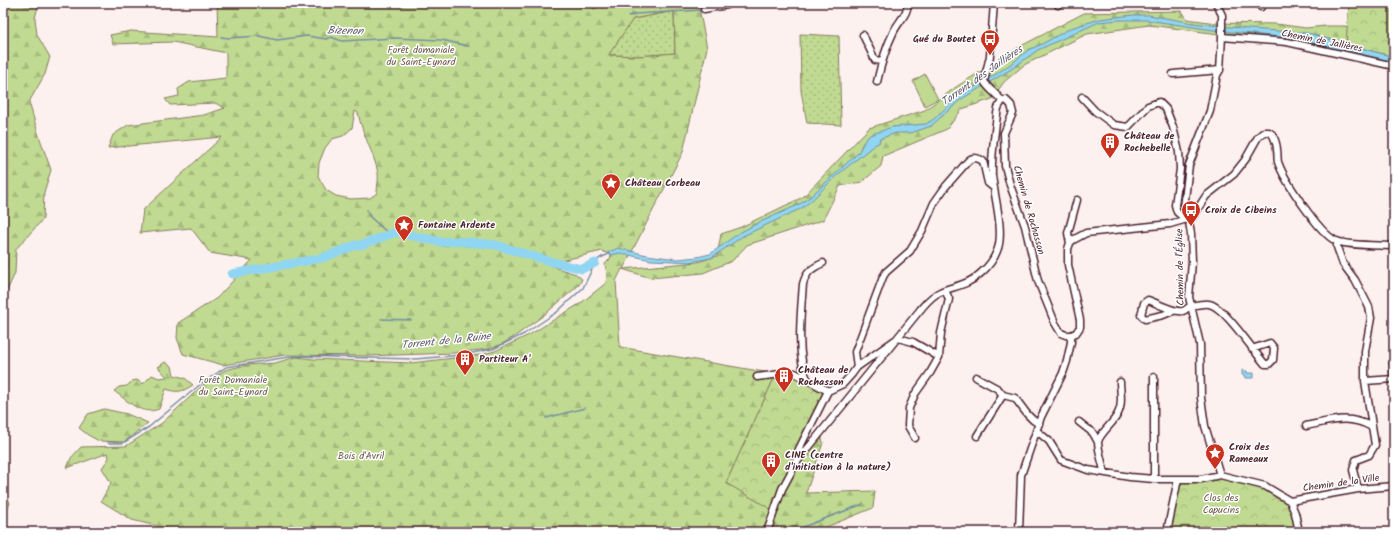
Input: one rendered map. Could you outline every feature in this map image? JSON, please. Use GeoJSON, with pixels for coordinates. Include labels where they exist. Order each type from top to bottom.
{"type":"FeatureCollection","features":[{"type":"Feature","properties":{"kind":"street"},"geometry":{"type":"LineString","coordinates":[[704,9],[731,3]]}},
{"type":"Feature","properties":{"kind":"street"},"geometry":{"type":"LineString","coordinates":[[876,82],[882,61],[894,31],[908,10],[908,3]]}},
{"type":"Feature","properties":{"kind":"street"},"geometry":{"type":"LineString","coordinates":[[767,532],[782,489],[796,463],[930,298],[945,290],[967,283],[980,274],[990,264],[998,250],[1000,238],[992,155],[998,108],[1002,101],[984,81],[990,56],[994,3]]}},
{"type":"Feature","properties":{"kind":"street","name":"Chemin de l'Église"},"geometry":{"type":"LineString","coordinates":[[1216,3],[1222,15],[1220,70],[1217,75],[1210,112],[1189,165],[1184,208],[1191,234],[1192,262],[1189,297],[1200,344],[1201,398],[1204,426],[1220,475]]}},
{"type":"Feature","properties":{"kind":"street"},"geometry":{"type":"LineString","coordinates":[[863,35],[875,60],[882,61]]}},
{"type":"Feature","properties":{"kind":"street","name":"Chemin de Jallières"},"geometry":{"type":"LineString","coordinates":[[1222,36],[1287,42],[1394,66]]}},
{"type":"Feature","properties":{"kind":"street"},"geometry":{"type":"LineString","coordinates":[[1173,74],[1220,70]]}},
{"type":"Feature","properties":{"kind":"street"},"geometry":{"type":"LineString","coordinates":[[1082,97],[1095,111],[1114,125],[1128,126],[1148,106],[1159,102],[1166,109],[1173,127],[1179,152],[1180,169],[1175,205],[1177,212],[1186,219]]}},
{"type":"Feature","properties":{"kind":"street","name":"Chemin de Rochasson"},"geometry":{"type":"LineString","coordinates":[[1002,101],[1006,100],[1013,108],[1011,118],[1004,133],[1006,166],[1010,184],[1025,226],[1034,269],[1055,323],[1061,333],[1071,335]]}},
{"type":"Feature","properties":{"kind":"street"},"geometry":{"type":"LineString","coordinates":[[1070,243],[1077,237],[1086,233],[1152,227],[1170,224],[1193,216],[1206,196],[1234,174],[1245,160],[1260,134],[1269,132],[1273,135],[1277,146],[1278,160],[1294,193],[1315,221],[1330,237],[1337,241],[1365,245],[1394,246]]}},
{"type":"Feature","properties":{"kind":"street"},"geometry":{"type":"LineString","coordinates":[[857,367],[855,352],[883,277],[886,272],[910,251],[922,231],[934,203],[946,186],[970,159],[976,158],[981,160],[984,164],[988,182],[994,188]]}},
{"type":"Feature","properties":{"kind":"street"},"geometry":{"type":"LineString","coordinates":[[1019,532],[1020,480],[1046,405],[1067,362],[1072,342],[1071,335],[1076,333],[1080,327],[1080,320],[1068,266],[1068,249],[1070,243],[1068,233],[1077,200]]}},
{"type":"Feature","properties":{"kind":"street"},"geometry":{"type":"LineString","coordinates":[[1337,241],[1337,247],[1343,264],[1355,280],[1369,307],[1371,318],[1365,351],[1366,381],[1375,445],[1369,455],[1356,460],[1352,470],[1358,489]]}},
{"type":"Feature","properties":{"kind":"street"},"geometry":{"type":"LineString","coordinates":[[807,379],[803,369],[801,356],[803,284],[806,275],[823,263]]}},
{"type":"Feature","properties":{"kind":"street"},"geometry":{"type":"LineString","coordinates":[[915,438],[908,426],[909,408],[915,394],[939,357],[941,333],[949,299],[945,290]]}},
{"type":"Feature","properties":{"kind":"street"},"geometry":{"type":"LineString","coordinates":[[1173,311],[1166,306],[1148,300],[1144,303],[1141,315],[1145,319],[1163,316],[1173,311],[1183,311],[1191,306],[1210,304],[1219,308],[1252,349]]}},
{"type":"Feature","properties":{"kind":"street"},"geometry":{"type":"LineString","coordinates":[[757,377],[795,373],[828,391],[834,390],[848,380],[857,367],[898,338],[914,342],[939,357]]}},
{"type":"Feature","properties":{"kind":"street"},"geometry":{"type":"LineString","coordinates":[[1393,363],[1394,372]]}},
{"type":"Feature","properties":{"kind":"street"},"geometry":{"type":"LineString","coordinates":[[1154,377],[1154,479]]}},
{"type":"Feature","properties":{"kind":"street"},"geometry":{"type":"LineString","coordinates":[[976,378],[998,389],[1003,395],[1015,398],[1027,414],[1039,424]]}},
{"type":"Feature","properties":{"kind":"street"},"geometry":{"type":"LineString","coordinates":[[1366,381],[1394,379]]}},
{"type":"Feature","properties":{"kind":"street"},"geometry":{"type":"LineString","coordinates":[[1098,442],[1120,411],[1120,382]]}},
{"type":"Feature","properties":{"kind":"street"},"geometry":{"type":"LineString","coordinates":[[796,463],[799,449],[828,391]]}},
{"type":"Feature","properties":{"kind":"street"},"geometry":{"type":"LineString","coordinates":[[976,436],[1003,395]]}},
{"type":"Feature","properties":{"kind":"street"},"geometry":{"type":"LineString","coordinates":[[1306,426],[1341,419],[1356,420],[1372,427]]}},
{"type":"Feature","properties":{"kind":"street"},"geometry":{"type":"LineString","coordinates":[[1079,422],[1093,433],[1098,442],[1105,473]]}},
{"type":"Feature","properties":{"kind":"street"},"geometry":{"type":"LineString","coordinates":[[1037,431],[1049,441],[1061,460],[1088,470],[1130,477],[1154,479],[1201,479],[1220,475],[1265,486],[1290,501],[1295,513],[1299,532]]}},
{"type":"Feature","properties":{"kind":"street"},"geometry":{"type":"LineString","coordinates":[[1167,532],[1178,479]]}},
{"type":"Feature","properties":{"kind":"street","name":"Chemin de la Ville"},"geometry":{"type":"LineString","coordinates":[[1290,501],[1358,489],[1394,486]]}},
{"type":"Feature","properties":{"kind":"green space"},"geometry":{"type":"Polygon","coordinates":[[[3,3],[39,3],[35,18],[37,35],[50,57],[45,74],[29,102],[51,170],[44,192],[43,219],[16,249],[15,273],[3,300],[3,3]]]}},
{"type":"Feature","properties":{"kind":"green space"},"geometry":{"type":"Polygon","coordinates":[[[217,3],[579,3],[579,7],[588,4],[594,9],[600,6],[626,6],[626,3],[698,3],[707,48],[683,152],[623,269],[698,262],[717,256],[721,234],[741,227],[803,197],[869,128],[925,110],[956,87],[1021,46],[1084,13],[1182,11],[1187,19],[1216,23],[1276,24],[1306,28],[1345,26],[1370,35],[1394,39],[1394,63],[1288,39],[1219,34],[1149,25],[1087,34],[1024,65],[1004,82],[992,99],[962,109],[947,129],[883,156],[881,166],[862,182],[840,186],[823,220],[747,245],[732,261],[703,273],[651,278],[622,269],[616,281],[620,347],[776,374],[726,483],[791,471],[821,433],[823,443],[806,493],[875,491],[873,508],[814,532],[181,532],[132,520],[101,501],[111,483],[102,468],[109,458],[108,453],[67,468],[71,458],[81,447],[126,446],[162,423],[203,385],[225,370],[246,365],[275,363],[296,357],[411,363],[480,355],[495,351],[529,335],[581,303],[606,283],[607,274],[605,264],[610,259],[611,255],[602,251],[560,261],[547,258],[556,268],[576,274],[582,279],[579,285],[544,315],[514,337],[500,345],[488,349],[454,353],[366,356],[285,355],[223,365],[183,354],[177,338],[178,323],[217,298],[252,260],[210,253],[191,228],[140,233],[143,210],[222,137],[108,148],[113,135],[128,125],[204,115],[225,108],[215,103],[170,105],[165,99],[179,96],[178,89],[189,82],[226,78],[226,53],[173,42],[113,44],[110,35],[131,31],[218,37],[217,3]],[[674,11],[633,19],[610,55],[639,56],[675,53],[674,11]],[[355,111],[352,128],[343,136],[332,139],[325,148],[319,163],[318,176],[326,190],[336,196],[351,199],[370,198],[377,193],[378,173],[358,113],[355,111]]]}},
{"type":"Feature","properties":{"kind":"green space"},"geometry":{"type":"Polygon","coordinates":[[[579,3],[626,3],[627,6],[600,6],[594,9],[578,7],[579,3]]]}},
{"type":"Feature","properties":{"kind":"green space"},"geometry":{"type":"Polygon","coordinates":[[[1349,3],[1394,3],[1394,57],[1346,44],[1349,3]]]}},
{"type":"Feature","properties":{"kind":"green space"},"geometry":{"type":"Polygon","coordinates":[[[674,11],[675,53],[639,56],[610,55],[609,53],[633,19],[674,11]]]}},
{"type":"Feature","properties":{"kind":"green space"},"geometry":{"type":"Polygon","coordinates":[[[800,34],[839,36],[841,125],[807,123],[801,91],[800,34]]]}},
{"type":"Feature","properties":{"kind":"green space"},"geometry":{"type":"Polygon","coordinates":[[[925,74],[938,99],[925,106],[913,81],[925,74]]]}},
{"type":"Feature","properties":{"kind":"green space"},"geometry":{"type":"Polygon","coordinates":[[[165,362],[172,366],[174,375],[185,378],[193,385],[180,391],[166,389],[159,409],[146,411],[141,409],[114,391],[119,387],[127,386],[132,381],[137,380],[143,384],[152,375],[159,378],[167,377],[158,367],[165,362]]]}},
{"type":"Feature","properties":{"kind":"green space"},"geometry":{"type":"Polygon","coordinates":[[[789,373],[828,391],[774,511],[726,483],[776,374],[789,373]]]}},
{"type":"Feature","properties":{"kind":"green space"},"geometry":{"type":"Polygon","coordinates":[[[104,409],[127,414],[148,423],[124,442],[99,441],[79,428],[88,414],[104,409]]]}},
{"type":"Feature","properties":{"kind":"green space","name":"Clos des Capucins"},"geometry":{"type":"Polygon","coordinates":[[[1220,475],[1251,482],[1290,501],[1299,532],[1167,532],[1178,479],[1220,475]]]}},
{"type":"Feature","properties":{"kind":"green space"},"geometry":{"type":"Polygon","coordinates":[[[3,489],[10,503],[3,520],[3,489]]]}},
{"type":"Feature","properties":{"kind":"water"},"geometry":{"type":"Polygon","coordinates":[[[1133,15],[1149,15],[1193,23],[1249,29],[1308,33],[1394,57],[1394,62],[1290,38],[1213,30],[1147,20],[1099,22],[1038,50],[1010,70],[960,100],[931,126],[910,133],[896,133],[879,139],[880,142],[835,177],[802,208],[743,236],[711,258],[690,262],[651,260],[620,253],[611,255],[607,253],[618,248],[647,255],[677,259],[710,254],[739,233],[798,205],[810,197],[858,153],[865,140],[870,135],[892,127],[926,124],[934,119],[956,98],[996,74],[1028,50],[1071,28],[1100,19],[1133,15]]]}},
{"type":"Feature","properties":{"kind":"water"},"geometry":{"type":"Polygon","coordinates":[[[1242,370],[1247,371],[1247,373],[1254,373],[1254,378],[1245,378],[1244,375],[1242,375],[1242,370]]]}},
{"type":"Feature","properties":{"kind":"waterway"},"geometry":{"type":"LineString","coordinates":[[628,16],[635,14],[702,10]]}},
{"type":"Feature","properties":{"kind":"waterway","name":"Bizenon"},"geometry":{"type":"LineString","coordinates":[[221,37],[229,38],[259,36],[277,40],[307,36],[326,39],[331,37],[342,41],[394,38],[442,40],[468,46]]}},
{"type":"Feature","properties":{"kind":"waterway"},"geometry":{"type":"LineString","coordinates":[[367,210],[370,217],[389,234]]}},
{"type":"Feature","properties":{"kind":"waterway","name":"Torrent de la Ruine"},"geometry":{"type":"LineString","coordinates":[[232,274],[322,258],[396,232],[441,242],[456,241],[496,245],[582,269],[595,263]]}},
{"type":"Feature","properties":{"kind":"waterway","name":"Torrent de la Ruine"},"geometry":{"type":"LineString","coordinates":[[108,443],[123,443],[149,427],[202,383],[226,367],[295,356],[415,359],[462,355],[493,349],[524,334],[557,312],[583,288],[595,263],[600,258],[609,254]]}},
{"type":"Feature","properties":{"kind":"waterway"},"geometry":{"type":"LineString","coordinates":[[381,319],[411,320]]}},
{"type":"Feature","properties":{"kind":"waterway"},"geometry":{"type":"LineString","coordinates":[[546,418],[585,408]]}},
{"type":"Feature","properties":{"kind":"waterway"},"geometry":{"type":"LineString","coordinates":[[790,532],[863,504]]}},
{"type":"Feature","properties":{"kind":"waterway"},"geometry":{"type":"LineString","coordinates":[[303,530],[325,532]]}},
{"type":"Feature","properties":{"kind":"place","name":"Gué du Boutet"},"geometry":{"type":"Point","coordinates":[990,56]}},
{"type":"Feature","properties":{"kind":"place","name":"Château de Rochebelle"},"geometry":{"type":"Point","coordinates":[1110,159]}},
{"type":"Feature","properties":{"kind":"place","name":"Château Corbeau"},"geometry":{"type":"Point","coordinates":[611,200]}},
{"type":"Feature","properties":{"kind":"place","name":"Croix de Cibeins"},"geometry":{"type":"Point","coordinates":[1191,227]}},
{"type":"Feature","properties":{"kind":"place","name":"Fontaine Ardente"},"geometry":{"type":"Point","coordinates":[404,242]}},
{"type":"Feature","properties":{"kind":"place","name":"Partiteur A'"},"geometry":{"type":"Point","coordinates":[465,376]}},
{"type":"Feature","properties":{"kind":"place","name":"Château de Rochasson"},"geometry":{"type":"Point","coordinates":[784,393]}},
{"type":"Feature","properties":{"kind":"place","name":"Croix des Rameaux"},"geometry":{"type":"Point","coordinates":[1215,470]}},
{"type":"Feature","properties":{"kind":"place","name":"CINE (centre d'initiation à la nature)"},"geometry":{"type":"Point","coordinates":[771,478]}},
{"type":"Feature","properties":{"kind":"park label","name":"Forêt domaniale du Saint-Eynard"},"geometry":{"type":"Point","coordinates":[421,56]}},
{"type":"Feature","properties":{"kind":"park label","name":"Forêt Domaniale du Saint-Eynard"},"geometry":{"type":"Point","coordinates":[233,386]}},
{"type":"Feature","properties":{"kind":"park label","name":"Bois d'Avril"},"geometry":{"type":"Point","coordinates":[361,456]}},
{"type":"Feature","properties":{"kind":"water label","name":"Torrent des Jaillières"},"geometry":{"type":"Point","coordinates":[982,76]}}]}
